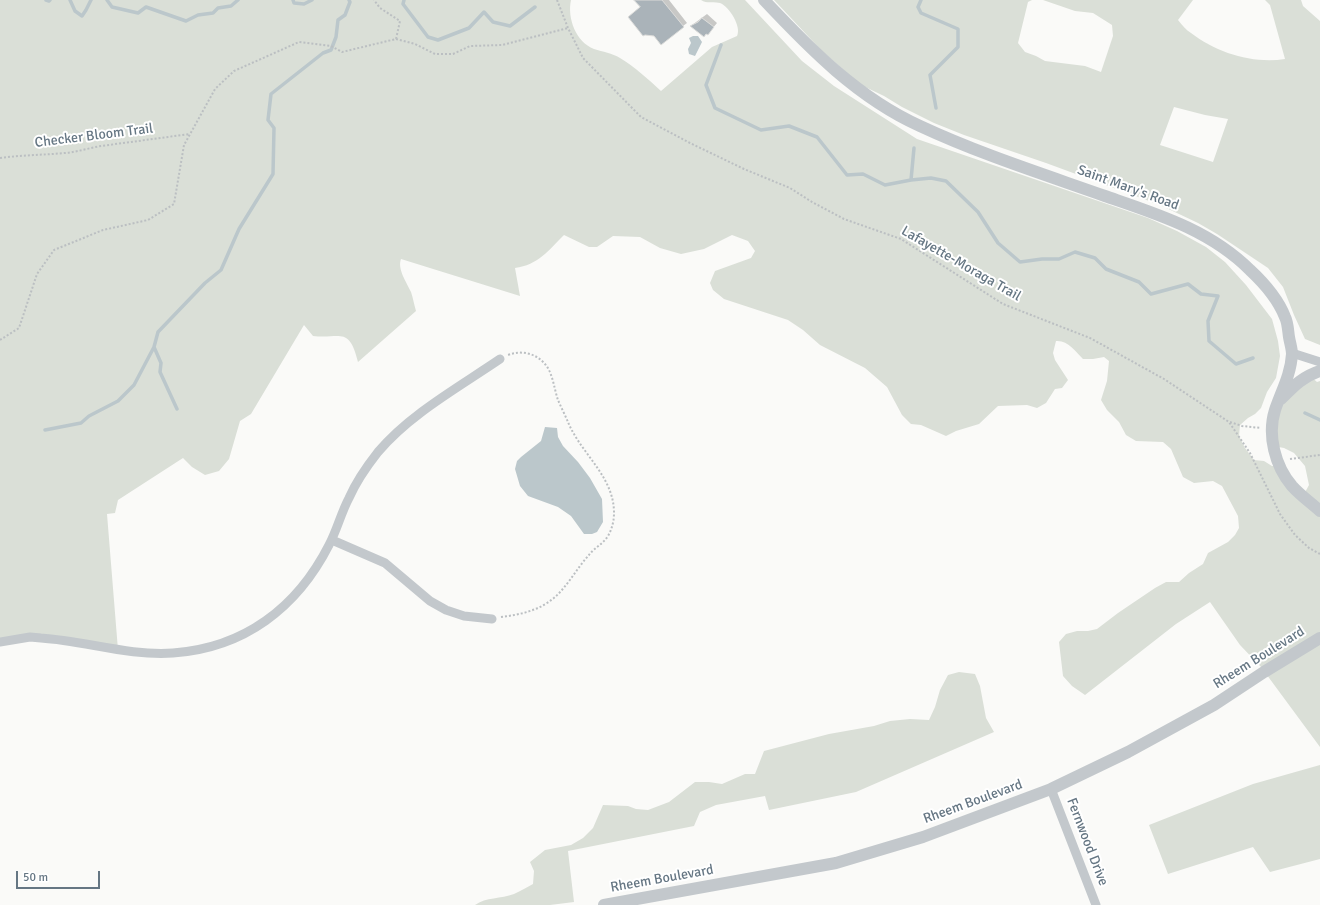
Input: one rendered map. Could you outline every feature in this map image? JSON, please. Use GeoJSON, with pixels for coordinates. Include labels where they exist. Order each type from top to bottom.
{"type":"FeatureCollection","features":[{"type":"Feature","properties":{"kind":"street","name":"Saint Mary's Road"},"geometry":{"type":"LineString","coordinates":[[764,0],[828,64],[859,90],[881,105],[919,126],[968,147],[1176,221],[1214,241],[1248,268],[1269,290],[1285,317],[1292,353],[1290,371],[1274,412],[1272,430],[1273,446],[1277,461],[1283,474],[1292,486],[1320,510]]}},
{"type":"Feature","properties":{"kind":"street"},"geometry":{"type":"LineString","coordinates":[[1292,353],[1320,362]]}},
{"type":"Feature","properties":{"kind":"street"},"geometry":{"type":"LineString","coordinates":[[0,642],[41,638],[128,652],[173,653],[211,647],[260,626],[270,619],[300,590],[309,579],[332,540],[348,499],[356,484],[390,439],[435,403],[500,359]]}},
{"type":"Feature","properties":{"kind":"street"},"geometry":{"type":"LineString","coordinates":[[1278,403],[1299,381],[1320,371]]}},
{"type":"Feature","properties":{"kind":"street"},"geometry":{"type":"LineString","coordinates":[[332,540],[385,563],[430,601],[446,610],[464,616],[492,619]]}},
{"type":"Feature","properties":{"kind":"street","name":"Rheem Boulevard"},"geometry":{"type":"LineString","coordinates":[[604,905],[836,863],[923,837],[1051,789],[1128,752],[1214,705],[1320,638]]}},
{"type":"Feature","properties":{"kind":"street","name":"Fernwood Drive"},"geometry":{"type":"LineString","coordinates":[[1051,789],[1096,905]]}},
{"type":"Feature","properties":{"kind":"path"},"geometry":{"type":"LineString","coordinates":[[374,0],[380,8],[400,21],[396,39]]}},
{"type":"Feature","properties":{"kind":"path","name":"Lafayette-Moraga Trail"},"geometry":{"type":"LineString","coordinates":[[557,0],[568,28],[583,58],[641,118],[690,143],[790,188],[812,202],[844,218],[901,239],[1003,304],[1090,338],[1164,379],[1229,422],[1250,453],[1280,514],[1295,535],[1309,548],[1320,554]]}},
{"type":"Feature","properties":{"kind":"path"},"geometry":{"type":"LineString","coordinates":[[0,340],[19,328],[37,274],[54,250],[102,230],[148,220],[174,204],[184,145],[215,89],[234,71],[299,42],[331,46],[342,52],[396,39],[415,44],[435,54],[453,54],[470,46],[502,44],[568,28]]}},
{"type":"Feature","properties":{"kind":"path","name":"Checker Bloom Trail"},"geometry":{"type":"LineString","coordinates":[[0,158],[21,155],[65,153],[190,134]]}},
{"type":"Feature","properties":{"kind":"path"},"geometry":{"type":"LineString","coordinates":[[492,619],[523,614],[537,609],[549,602],[566,585],[590,553],[607,538],[612,529],[614,514],[613,497],[607,483],[600,470],[575,437],[558,400],[546,365],[532,354],[513,353],[500,359]]}},
{"type":"Feature","properties":{"kind":"path"},"geometry":{"type":"LineString","coordinates":[[1229,422],[1242,426],[1272,430]]}},
{"type":"Feature","properties":{"kind":"path"},"geometry":{"type":"LineString","coordinates":[[1277,461],[1320,455]]}},
{"type":"Feature","properties":{"kind":"shaded area"},"geometry":{"type":"Polygon","coordinates":[[[0,0],[571,0],[570,14],[572,22],[574,29],[582,41],[594,49],[620,58],[641,73],[661,91],[712,47],[737,36],[738,27],[734,17],[724,5],[701,0],[745,0],[802,61],[834,86],[917,139],[1148,218],[1177,231],[1206,247],[1225,262],[1246,285],[1272,319],[1278,341],[1280,356],[1276,378],[1267,392],[1261,408],[1240,425],[1239,436],[1245,448],[1254,460],[1264,461],[1272,466],[1279,466],[1303,496],[1309,485],[1305,466],[1294,453],[1284,448],[1273,446],[1274,412],[1309,375],[1317,382],[1320,381],[1320,747],[1261,667],[1240,645],[1210,602],[1176,624],[1085,695],[1072,686],[1063,676],[1059,642],[1066,634],[1077,631],[1097,629],[1155,588],[1166,582],[1179,582],[1203,564],[1208,553],[1228,542],[1239,528],[1238,516],[1222,486],[1213,481],[1194,483],[1183,477],[1171,449],[1163,442],[1136,441],[1126,435],[1119,422],[1107,410],[1101,400],[1107,381],[1109,361],[1104,357],[1083,359],[1068,344],[1056,341],[1053,353],[1055,360],[1068,380],[1062,388],[1055,389],[1046,403],[1037,408],[1027,405],[998,406],[979,424],[956,431],[946,436],[921,425],[911,424],[902,415],[887,387],[865,368],[820,345],[803,330],[788,320],[724,299],[713,290],[710,283],[715,271],[751,258],[755,251],[748,241],[732,235],[704,249],[681,254],[660,248],[640,237],[613,236],[597,247],[589,247],[564,235],[537,260],[530,264],[515,268],[520,296],[401,259],[401,271],[411,292],[416,311],[358,362],[355,351],[347,339],[337,336],[313,336],[304,325],[251,414],[240,421],[229,459],[219,471],[205,475],[192,467],[183,458],[118,500],[115,513],[107,514],[118,650],[52,639],[0,642],[0,0]]]}},
{"type":"Feature","properties":{"kind":"shaded area"},"geometry":{"type":"Polygon","coordinates":[[[774,0],[1032,0],[1028,2],[1018,43],[1025,52],[1045,61],[1085,66],[1101,72],[1113,36],[1112,25],[1093,13],[1075,11],[1043,0],[1193,0],[1178,20],[1189,32],[1212,46],[1236,55],[1260,60],[1273,60],[1285,59],[1270,5],[1265,0],[1301,0],[1303,6],[1320,21],[1320,345],[1305,339],[1283,287],[1268,268],[1217,234],[1160,205],[934,123],[861,85],[822,51],[774,0]],[[1174,107],[1160,145],[1213,162],[1228,119],[1174,107]]]}},
{"type":"Feature","properties":{"kind":"shaded area"},"geometry":{"type":"Polygon","coordinates":[[[698,36],[702,42],[695,56],[689,54],[688,49],[691,43],[689,38],[698,36]]]}},
{"type":"Feature","properties":{"kind":"shaded area"},"geometry":{"type":"Polygon","coordinates":[[[545,427],[557,428],[558,437],[563,446],[590,478],[602,499],[603,522],[597,532],[592,534],[584,534],[571,516],[558,507],[528,496],[520,486],[515,469],[517,461],[541,441],[545,427]]]}},
{"type":"Feature","properties":{"kind":"shaded area"},"geometry":{"type":"Polygon","coordinates":[[[959,672],[975,674],[980,686],[986,718],[994,732],[856,792],[769,810],[765,796],[716,805],[700,812],[694,826],[568,851],[574,902],[550,905],[475,905],[489,899],[514,894],[533,884],[534,871],[530,862],[545,850],[571,845],[583,838],[593,828],[603,805],[628,806],[636,809],[648,810],[669,802],[695,782],[722,784],[745,774],[755,774],[764,751],[829,734],[874,726],[890,721],[910,719],[929,720],[940,690],[948,675],[959,672]]]}},
{"type":"Feature","properties":{"kind":"shaded area"},"geometry":{"type":"Polygon","coordinates":[[[1320,765],[1320,859],[1270,872],[1253,847],[1168,874],[1149,825],[1253,784],[1320,765]]]}},
{"type":"Feature","properties":{"kind":"building"},"geometry":{"type":"Polygon","coordinates":[[[634,0],[662,0],[684,27],[661,45],[654,36],[643,36],[628,17],[640,7],[634,0]]]}},
{"type":"Feature","properties":{"kind":"building"},"geometry":{"type":"Polygon","coordinates":[[[702,18],[714,27],[708,35],[706,34],[704,37],[690,26],[702,18]]]}},
{"type":"Feature","properties":{"kind":"waterway"},"geometry":{"type":"LineString","coordinates":[[46,0],[50,0]]}},
{"type":"Feature","properties":{"kind":"waterway"},"geometry":{"type":"LineString","coordinates":[[70,0],[75,11],[82,16],[91,0]]}},
{"type":"Feature","properties":{"kind":"waterway"},"geometry":{"type":"LineString","coordinates":[[107,0],[112,7],[138,13],[146,7],[186,21],[198,15],[213,13],[218,8],[231,6],[238,0]]}},
{"type":"Feature","properties":{"kind":"waterway"},"geometry":{"type":"LineString","coordinates":[[293,0],[294,3],[304,4],[312,0]]}},
{"type":"Feature","properties":{"kind":"waterway"},"geometry":{"type":"LineString","coordinates":[[45,430],[81,423],[89,416],[118,401],[134,385],[154,347],[158,332],[205,283],[221,270],[239,229],[273,174],[274,128],[268,120],[271,94],[323,53],[331,50],[336,37],[338,20],[345,15],[350,2],[349,0]]}},
{"type":"Feature","properties":{"kind":"waterway"},"geometry":{"type":"LineString","coordinates":[[404,0],[403,4],[428,37],[438,40],[469,28],[484,12],[493,22],[510,26],[535,7]]}},
{"type":"Feature","properties":{"kind":"waterway"},"geometry":{"type":"LineString","coordinates":[[921,0],[918,7],[921,13],[958,29],[958,47],[930,75],[936,108]]}},
{"type":"Feature","properties":{"kind":"waterway"},"geometry":{"type":"LineString","coordinates":[[721,45],[706,85],[715,108],[761,130],[789,126],[817,137],[847,175],[863,174],[885,185],[931,178],[946,181],[978,212],[998,243],[1020,262],[1042,259],[1059,259],[1075,252],[1095,258],[1106,269],[1139,282],[1151,294],[1188,284],[1201,294],[1218,296],[1208,321],[1209,341],[1236,364],[1253,358]]}},
{"type":"Feature","properties":{"kind":"waterway"},"geometry":{"type":"LineString","coordinates":[[911,180],[914,148]]}},
{"type":"Feature","properties":{"kind":"waterway"},"geometry":{"type":"LineString","coordinates":[[154,347],[161,363],[160,372],[177,409]]}},
{"type":"Feature","properties":{"kind":"waterway"},"geometry":{"type":"LineString","coordinates":[[1305,413],[1320,420]]}}]}
